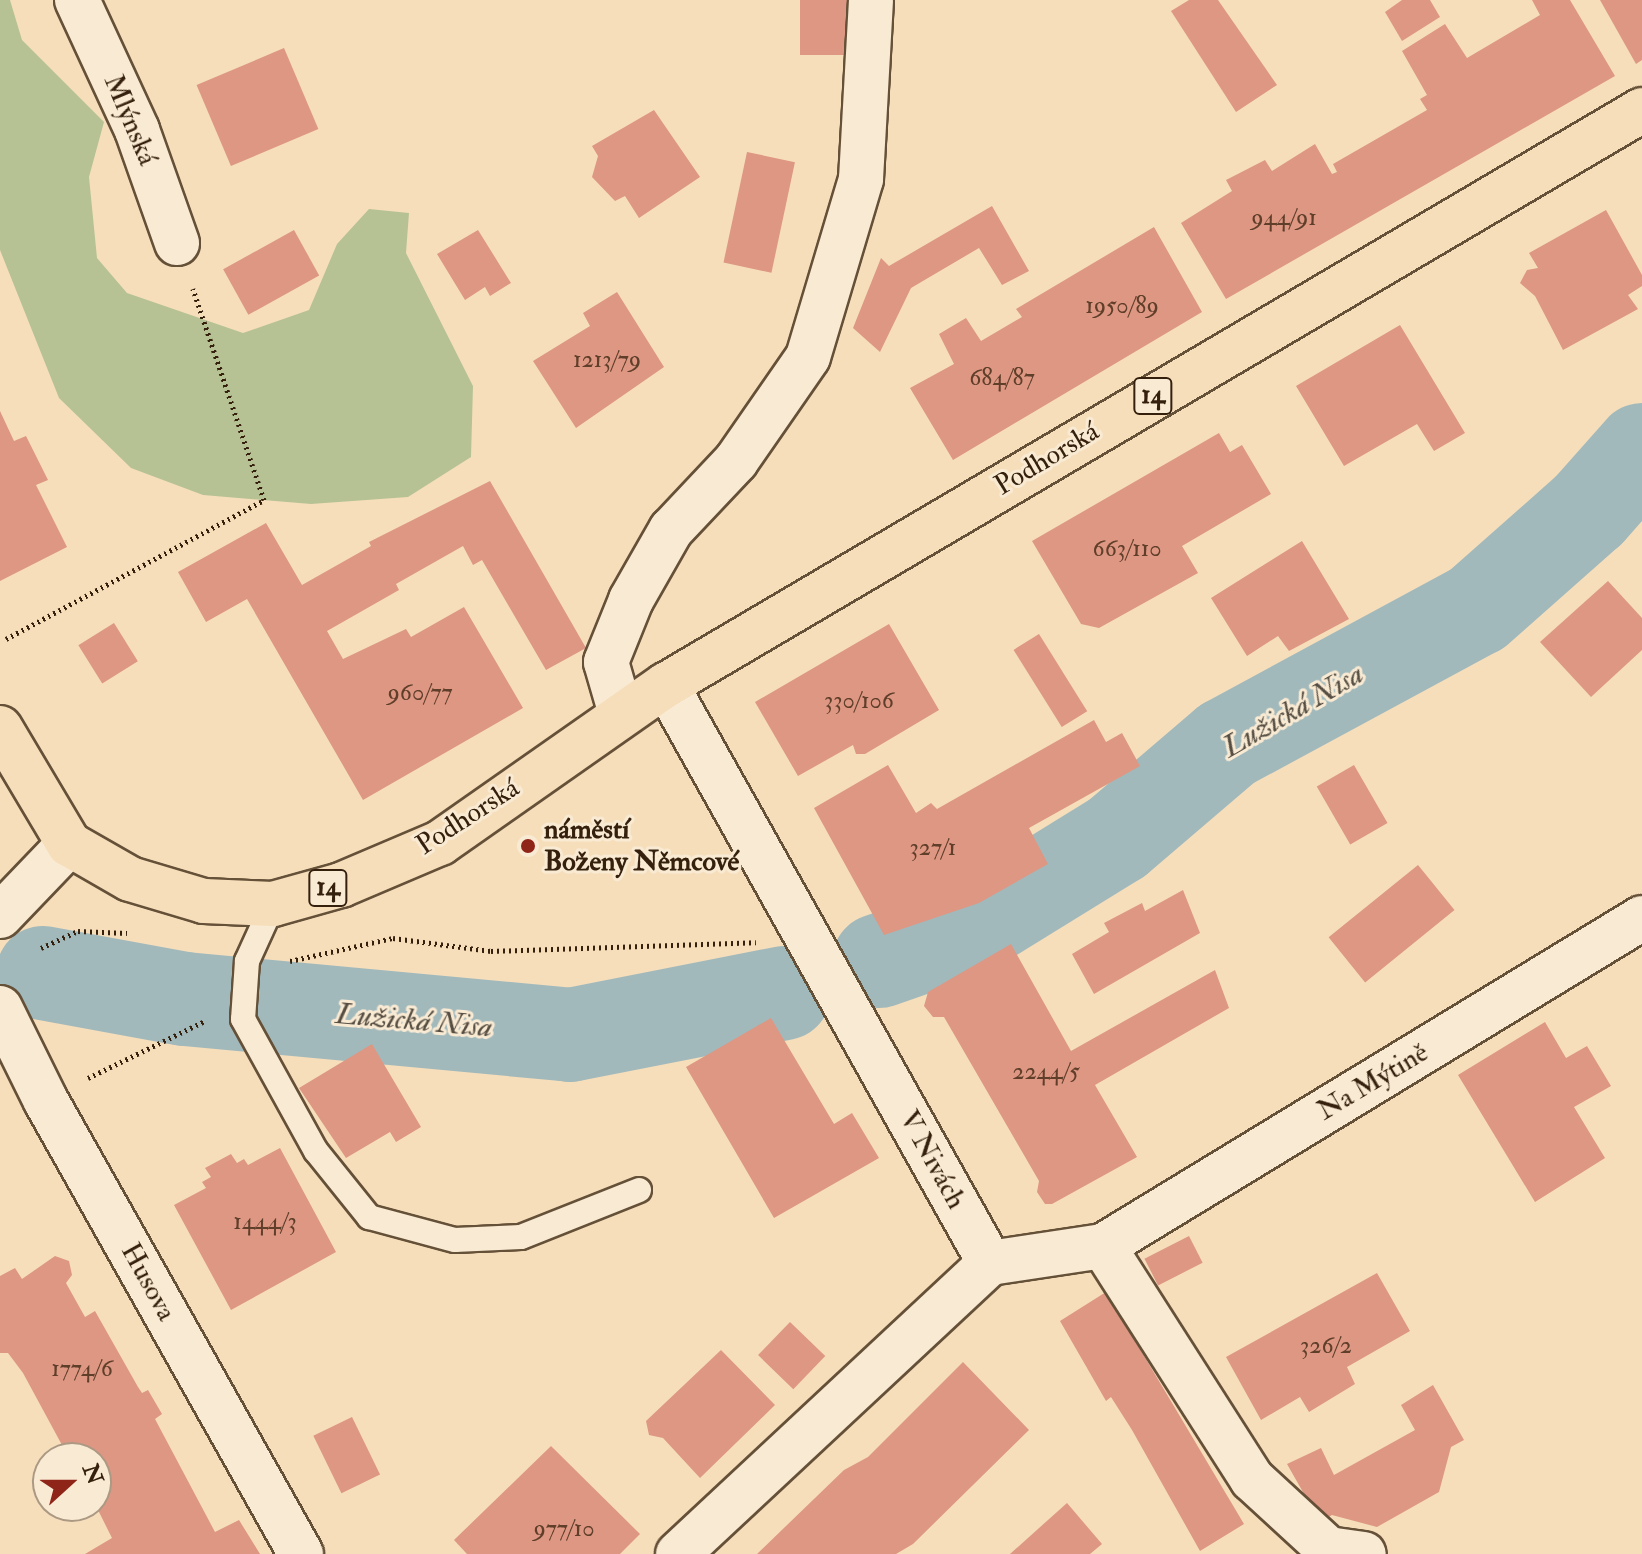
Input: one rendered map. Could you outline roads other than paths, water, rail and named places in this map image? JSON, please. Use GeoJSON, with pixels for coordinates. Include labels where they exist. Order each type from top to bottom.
{"type":"FeatureCollection","features":[{"type":"Feature","properties":{"kind":"main road","name":"Podhorská"},"geometry":{"type":"LineString","coordinates":[[0,728],[69,844],[130,879],[204,901],[273,904],[341,885],[440,843],[666,685],[1642,110]]}},
{"type":"Feature","properties":{"kind":"street","name":"Mlýnská"},"geometry":{"type":"LineString","coordinates":[[77,0],[137,130],[177,243]]}},
{"type":"Feature","properties":{"kind":"street"},"geometry":{"type":"LineString","coordinates":[[621,714],[606,662],[631,600],[671,530],[736,461],[808,357],[861,179],[871,0]]}},
{"type":"Feature","properties":{"kind":"street","name":"V Nivách"},"geometry":{"type":"LineString","coordinates":[[666,685],[990,1263]]}},
{"type":"Feature","properties":{"kind":"street"},"geometry":{"type":"LineString","coordinates":[[0,916],[69,844]]}},
{"type":"Feature","properties":{"kind":"street","name":"Na Mýtině"},"geometry":{"type":"LineString","coordinates":[[990,1263],[1103,1246],[1642,918]]}},
{"type":"Feature","properties":{"kind":"street","name":"Husova"},"geometry":{"type":"LineString","coordinates":[[0,1008],[46,1101],[301,1554]]}},
{"type":"Feature","properties":{"kind":"street"},"geometry":{"type":"LineString","coordinates":[[1103,1246],[1252,1479],[1328,1549],[1364,1554]]}},
{"type":"Feature","properties":{"kind":"street"},"geometry":{"type":"LineString","coordinates":[[678,1554],[990,1263]]}},
{"type":"Feature","properties":{"kind":"lane"},"geometry":{"type":"LineString","coordinates":[[273,904],[247,961],[242,993],[243,1019],[316,1151],[369,1217],[455,1240],[521,1237],[639,1190]]}},
{"type":"Feature","properties":{"kind":"waterway","name":"Lužická Nisa"},"geometry":{"type":"LineString","coordinates":[[879,961],[968,930],[1117,838],[1227,744],[1477,609],[1589,510],[1642,450]]}},
{"type":"Feature","properties":{"kind":"waterway","name":"Lužická Nisa"},"geometry":{"type":"LineString","coordinates":[[43,973],[185,999],[570,1035],[784,993]]}},
{"type":"Feature","properties":{"kind":"place","name":"náměstí Boženy Němcové"},"geometry":{"type":"Point","coordinates":[528,846]}}]}
